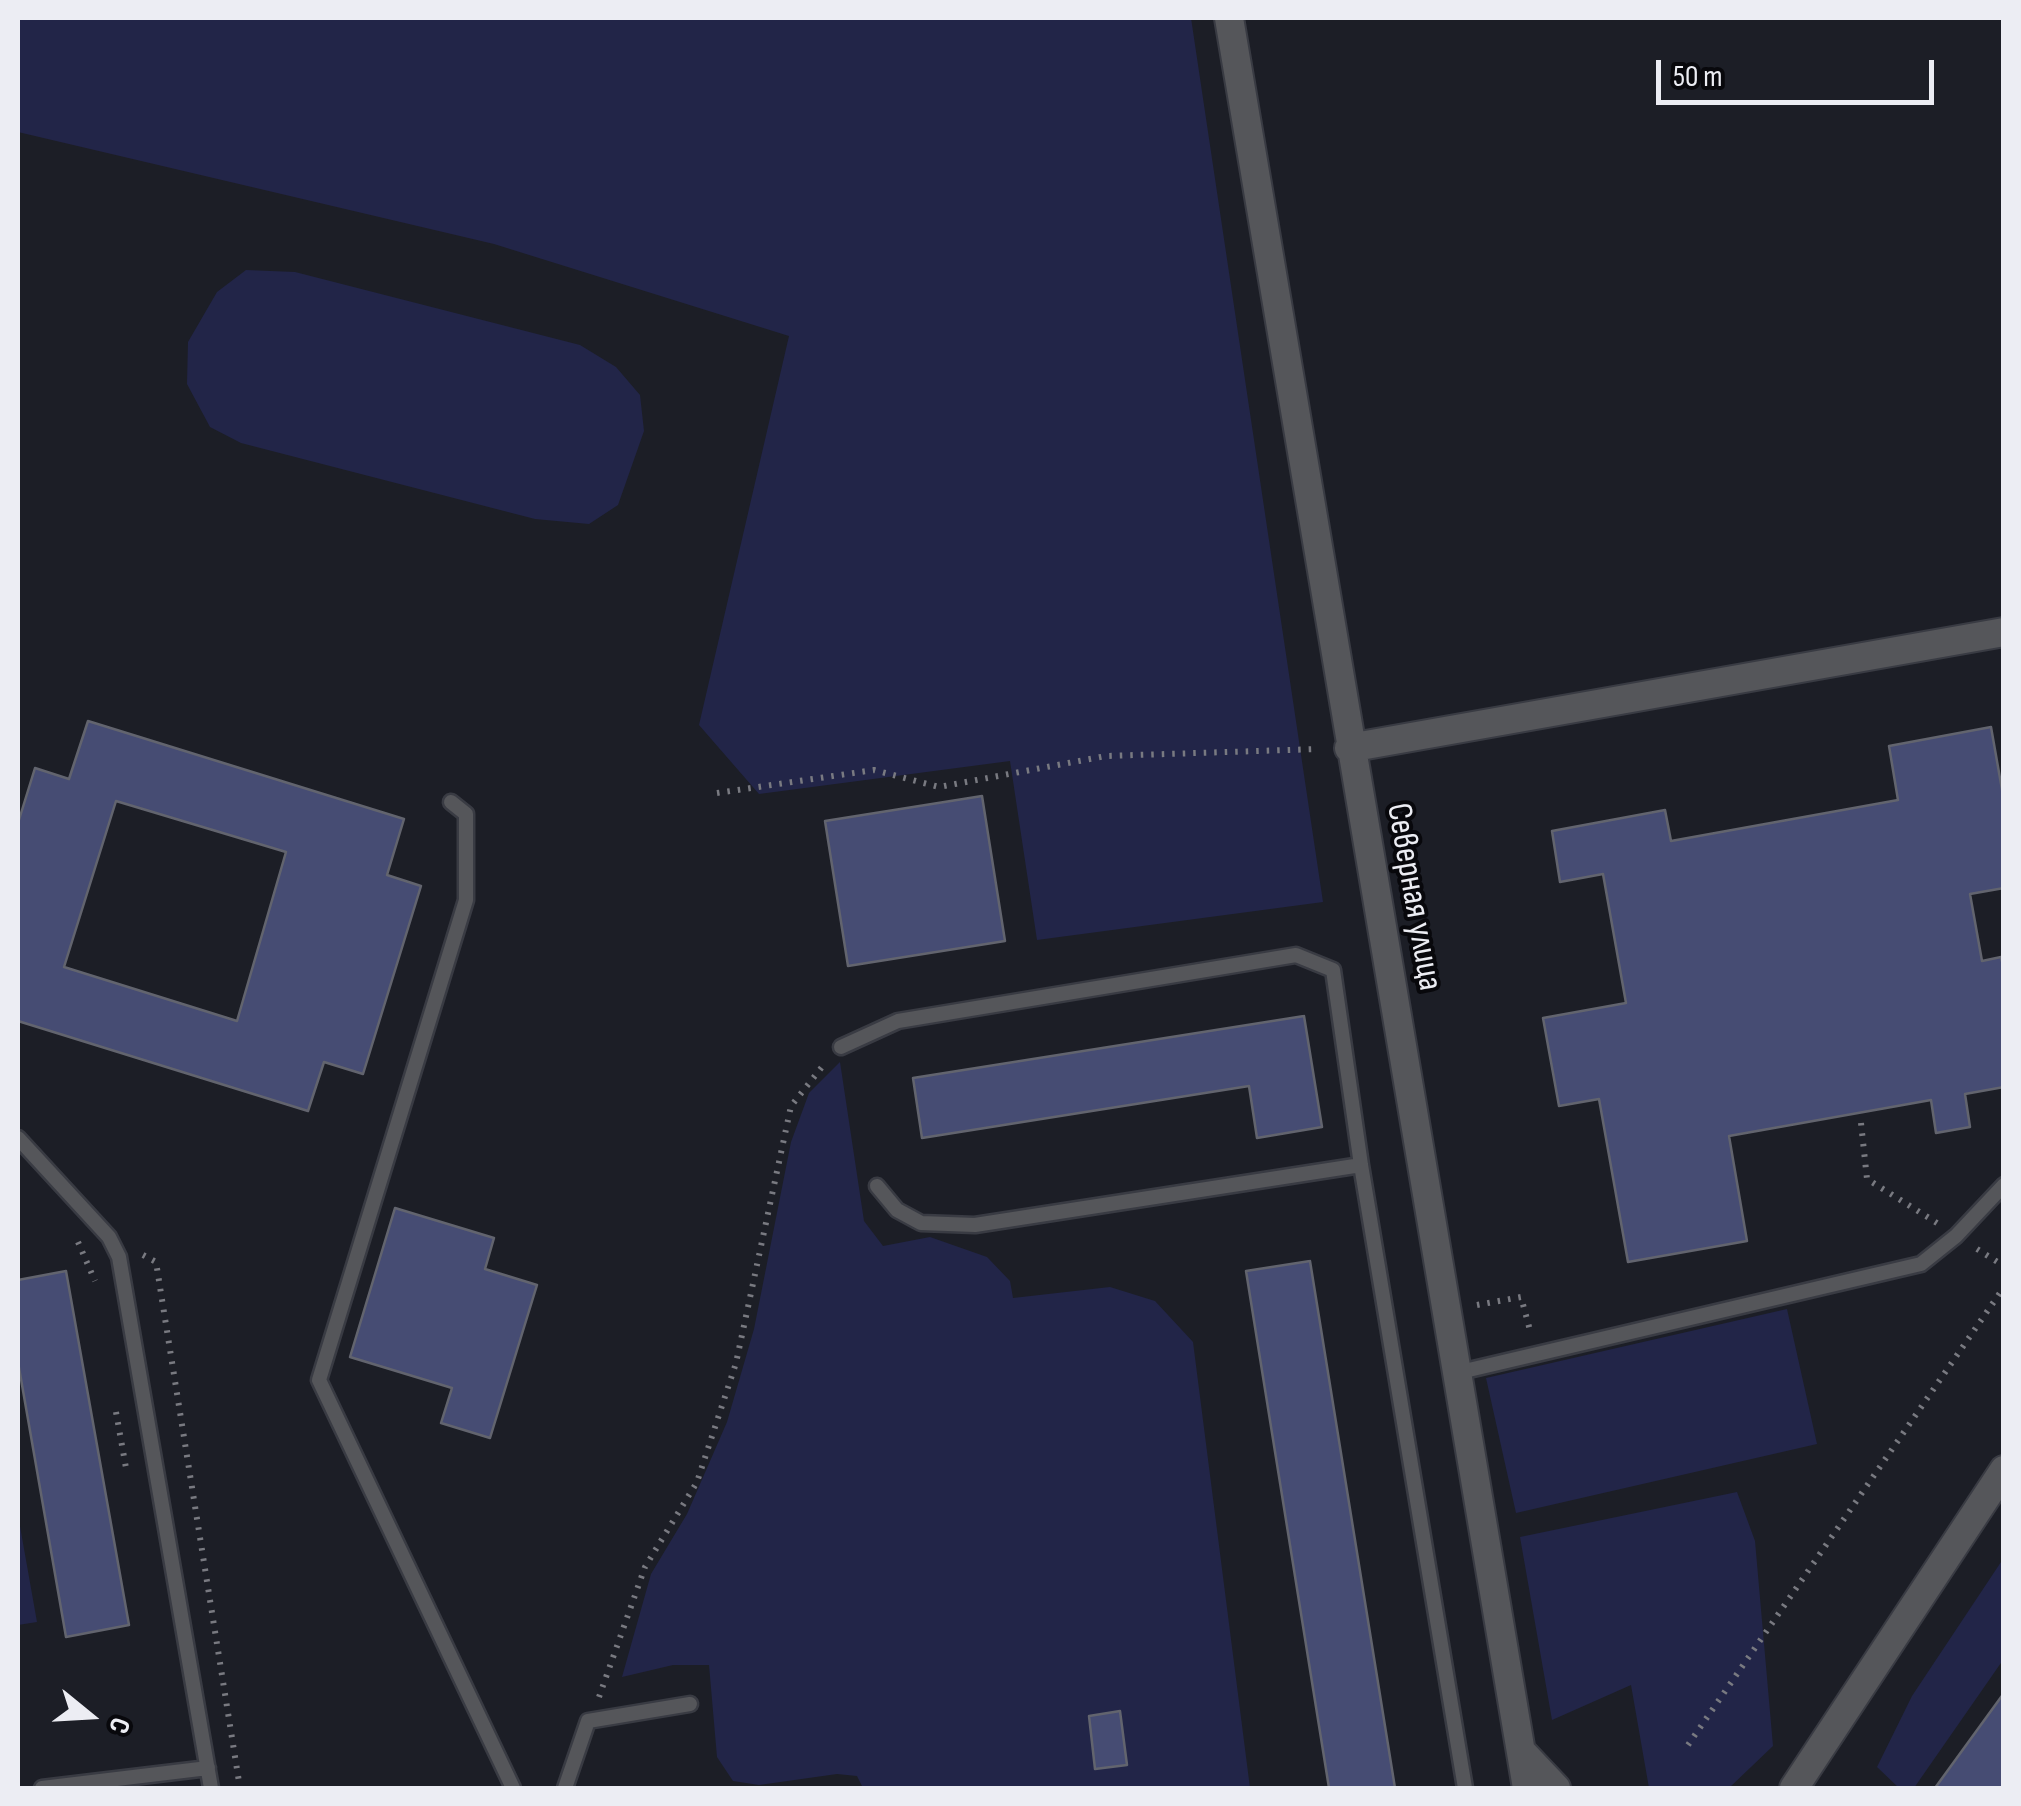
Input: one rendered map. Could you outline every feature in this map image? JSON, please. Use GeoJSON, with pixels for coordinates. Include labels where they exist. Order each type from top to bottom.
{"type":"FeatureCollection","features":[{"type":"Feature","properties":{"kind":"street","name":"Северная улица"},"geometry":{"type":"LineString","coordinates":[[1229,18],[1527,1788]]}},
{"type":"Feature","properties":{"kind":"street"},"geometry":{"type":"LineString","coordinates":[[1350,748],[2004,632]]}},
{"type":"Feature","properties":{"kind":"street"},"geometry":{"type":"LineString","coordinates":[[1805,1785],[2004,1470]]}},
{"type":"Feature","properties":{"kind":"street"},"geometry":{"type":"LineString","coordinates":[[1521,1751],[1556,1788]]}},
{"type":"Feature","properties":{"kind":"lane"},"geometry":{"type":"LineString","coordinates":[[451,802],[466,814],[466,900],[319,1380],[513,1788]]}},
{"type":"Feature","properties":{"kind":"lane"},"geometry":{"type":"LineString","coordinates":[[841,1047],[898,1020],[1296,955],[1333,970],[1361,1166],[1465,1788]]}},
{"type":"Feature","properties":{"kind":"lane"},"geometry":{"type":"LineString","coordinates":[[18,1138],[109,1237],[124,1282],[211,1788]]}},
{"type":"Feature","properties":{"kind":"lane"},"geometry":{"type":"LineString","coordinates":[[877,1186],[897,1210],[921,1223],[975,1225],[1361,1166]]}},
{"type":"Feature","properties":{"kind":"lane"},"geometry":{"type":"LineString","coordinates":[[1456,1373],[1921,1264],[1956,1236],[2004,1185]]}},
{"type":"Feature","properties":{"kind":"lane"},"geometry":{"type":"LineString","coordinates":[[565,1788],[588,1721],[690,1704]]}},
{"type":"Feature","properties":{"kind":"lane"},"geometry":{"type":"LineString","coordinates":[[42,1788],[208,1768]]}},
{"type":"Feature","properties":{"kind":"path"},"geometry":{"type":"LineString","coordinates":[[717,793],[874,770],[939,787],[1106,756],[1350,748]]}},
{"type":"Feature","properties":{"kind":"path"},"geometry":{"type":"LineString","coordinates":[[588,1721],[645,1567],[698,1482],[736,1363],[791,1106],[814,1072],[841,1047]]}},
{"type":"Feature","properties":{"kind":"path"},"geometry":{"type":"LineString","coordinates":[[1860,1123],[1867,1179],[2004,1266]]}},
{"type":"Feature","properties":{"kind":"path"},"geometry":{"type":"LineString","coordinates":[[76,1236],[98,1300]]}},
{"type":"Feature","properties":{"kind":"path"},"geometry":{"type":"LineString","coordinates":[[109,1237],[156,1262],[240,1788]]}},
{"type":"Feature","properties":{"kind":"path"},"geometry":{"type":"LineString","coordinates":[[1688,1744],[2004,1287]]}},
{"type":"Feature","properties":{"kind":"path"},"geometry":{"type":"LineString","coordinates":[[114,1394],[130,1486]]}},
{"type":"Feature","properties":{"kind":"shaded area"},"geometry":{"type":"Polygon","coordinates":[[[18,18],[1191,18],[1323,902],[1037,940],[1010,761],[759,794],[699,725],[789,336],[494,244],[18,132],[18,18]]]}},
{"type":"Feature","properties":{"kind":"shaded area"},"geometry":{"type":"Polygon","coordinates":[[[246,270],[295,272],[580,345],[616,367],[640,395],[644,431],[618,505],[589,524],[535,519],[241,443],[210,427],[187,384],[188,342],[217,292],[246,270]]]}},
{"type":"Feature","properties":{"kind":"shaded area"},"geometry":{"type":"Polygon","coordinates":[[[840,1062],[864,1221],[883,1246],[930,1237],[987,1257],[1010,1281],[1013,1298],[1110,1287],[1155,1301],[1193,1342],[1250,1788],[863,1788],[857,1776],[837,1774],[759,1785],[733,1781],[717,1757],[709,1665],[673,1665],[622,1677],[651,1574],[687,1514],[727,1422],[754,1329],[791,1142],[809,1093],[840,1062]]]}},
{"type":"Feature","properties":{"kind":"shaded area"},"geometry":{"type":"Polygon","coordinates":[[[1787,1309],[1817,1444],[1516,1513],[1486,1378],[1787,1309]]]}},
{"type":"Feature","properties":{"kind":"shaded area"},"geometry":{"type":"Polygon","coordinates":[[[1737,1492],[1755,1541],[1773,1746],[1729,1788],[1649,1788],[1631,1685],[1552,1720],[1520,1537],[1737,1492]]]}},
{"type":"Feature","properties":{"kind":"shaded area"},"geometry":{"type":"Polygon","coordinates":[[[18,1515],[37,1622],[18,1625],[18,1515]]]}},
{"type":"Feature","properties":{"kind":"shaded area"},"geometry":{"type":"Polygon","coordinates":[[[2003,1559],[2003,1660],[1914,1788],[1899,1788],[1877,1767],[1912,1696],[2003,1559]]]}},
{"type":"Feature","properties":{"kind":"building"},"geometry":{"type":"Polygon","coordinates":[[[88,721],[404,819],[387,875],[421,886],[363,1074],[324,1062],[308,1111],[18,1021],[18,823],[35,768],[69,779],[88,721]],[[116,801],[64,967],[237,1021],[286,852],[116,801]]]}},
{"type":"Feature","properties":{"kind":"building"},"geometry":{"type":"Polygon","coordinates":[[[1991,727],[2004,801],[2004,888],[1970,894],[1982,961],[2001,957],[2004,970],[2004,1087],[1965,1094],[1970,1127],[1936,1133],[1931,1100],[1729,1136],[1747,1241],[1628,1262],[1599,1099],[1559,1106],[1543,1018],[1626,1003],[1603,874],[1560,882],[1552,831],[1665,810],[1671,841],[1898,800],[1889,746],[1991,727]]]}},
{"type":"Feature","properties":{"kind":"building"},"geometry":{"type":"Polygon","coordinates":[[[982,796],[1005,941],[848,966],[825,821],[982,796]]]}},
{"type":"Feature","properties":{"kind":"building"},"geometry":{"type":"Polygon","coordinates":[[[1304,1016],[1322,1127],[1257,1138],[1249,1086],[922,1138],[913,1078],[1304,1016]]]}},
{"type":"Feature","properties":{"kind":"building"},"geometry":{"type":"Polygon","coordinates":[[[395,1208],[494,1238],[485,1269],[537,1285],[490,1438],[441,1423],[452,1388],[350,1357],[395,1208]]]}},
{"type":"Feature","properties":{"kind":"building"},"geometry":{"type":"Polygon","coordinates":[[[1310,1261],[1395,1788],[1329,1788],[1246,1271],[1310,1261]]]}},
{"type":"Feature","properties":{"kind":"building"},"geometry":{"type":"Polygon","coordinates":[[[66,1271],[129,1625],[66,1637],[18,1362],[18,1280],[66,1271]]]}},
{"type":"Feature","properties":{"kind":"building"},"geometry":{"type":"Polygon","coordinates":[[[2004,1693],[2004,1788],[1935,1788],[2004,1693]]]}},
{"type":"Feature","properties":{"kind":"building"},"geometry":{"type":"Polygon","coordinates":[[[1120,1711],[1127,1765],[1095,1769],[1089,1716],[1120,1711]]]}}]}
